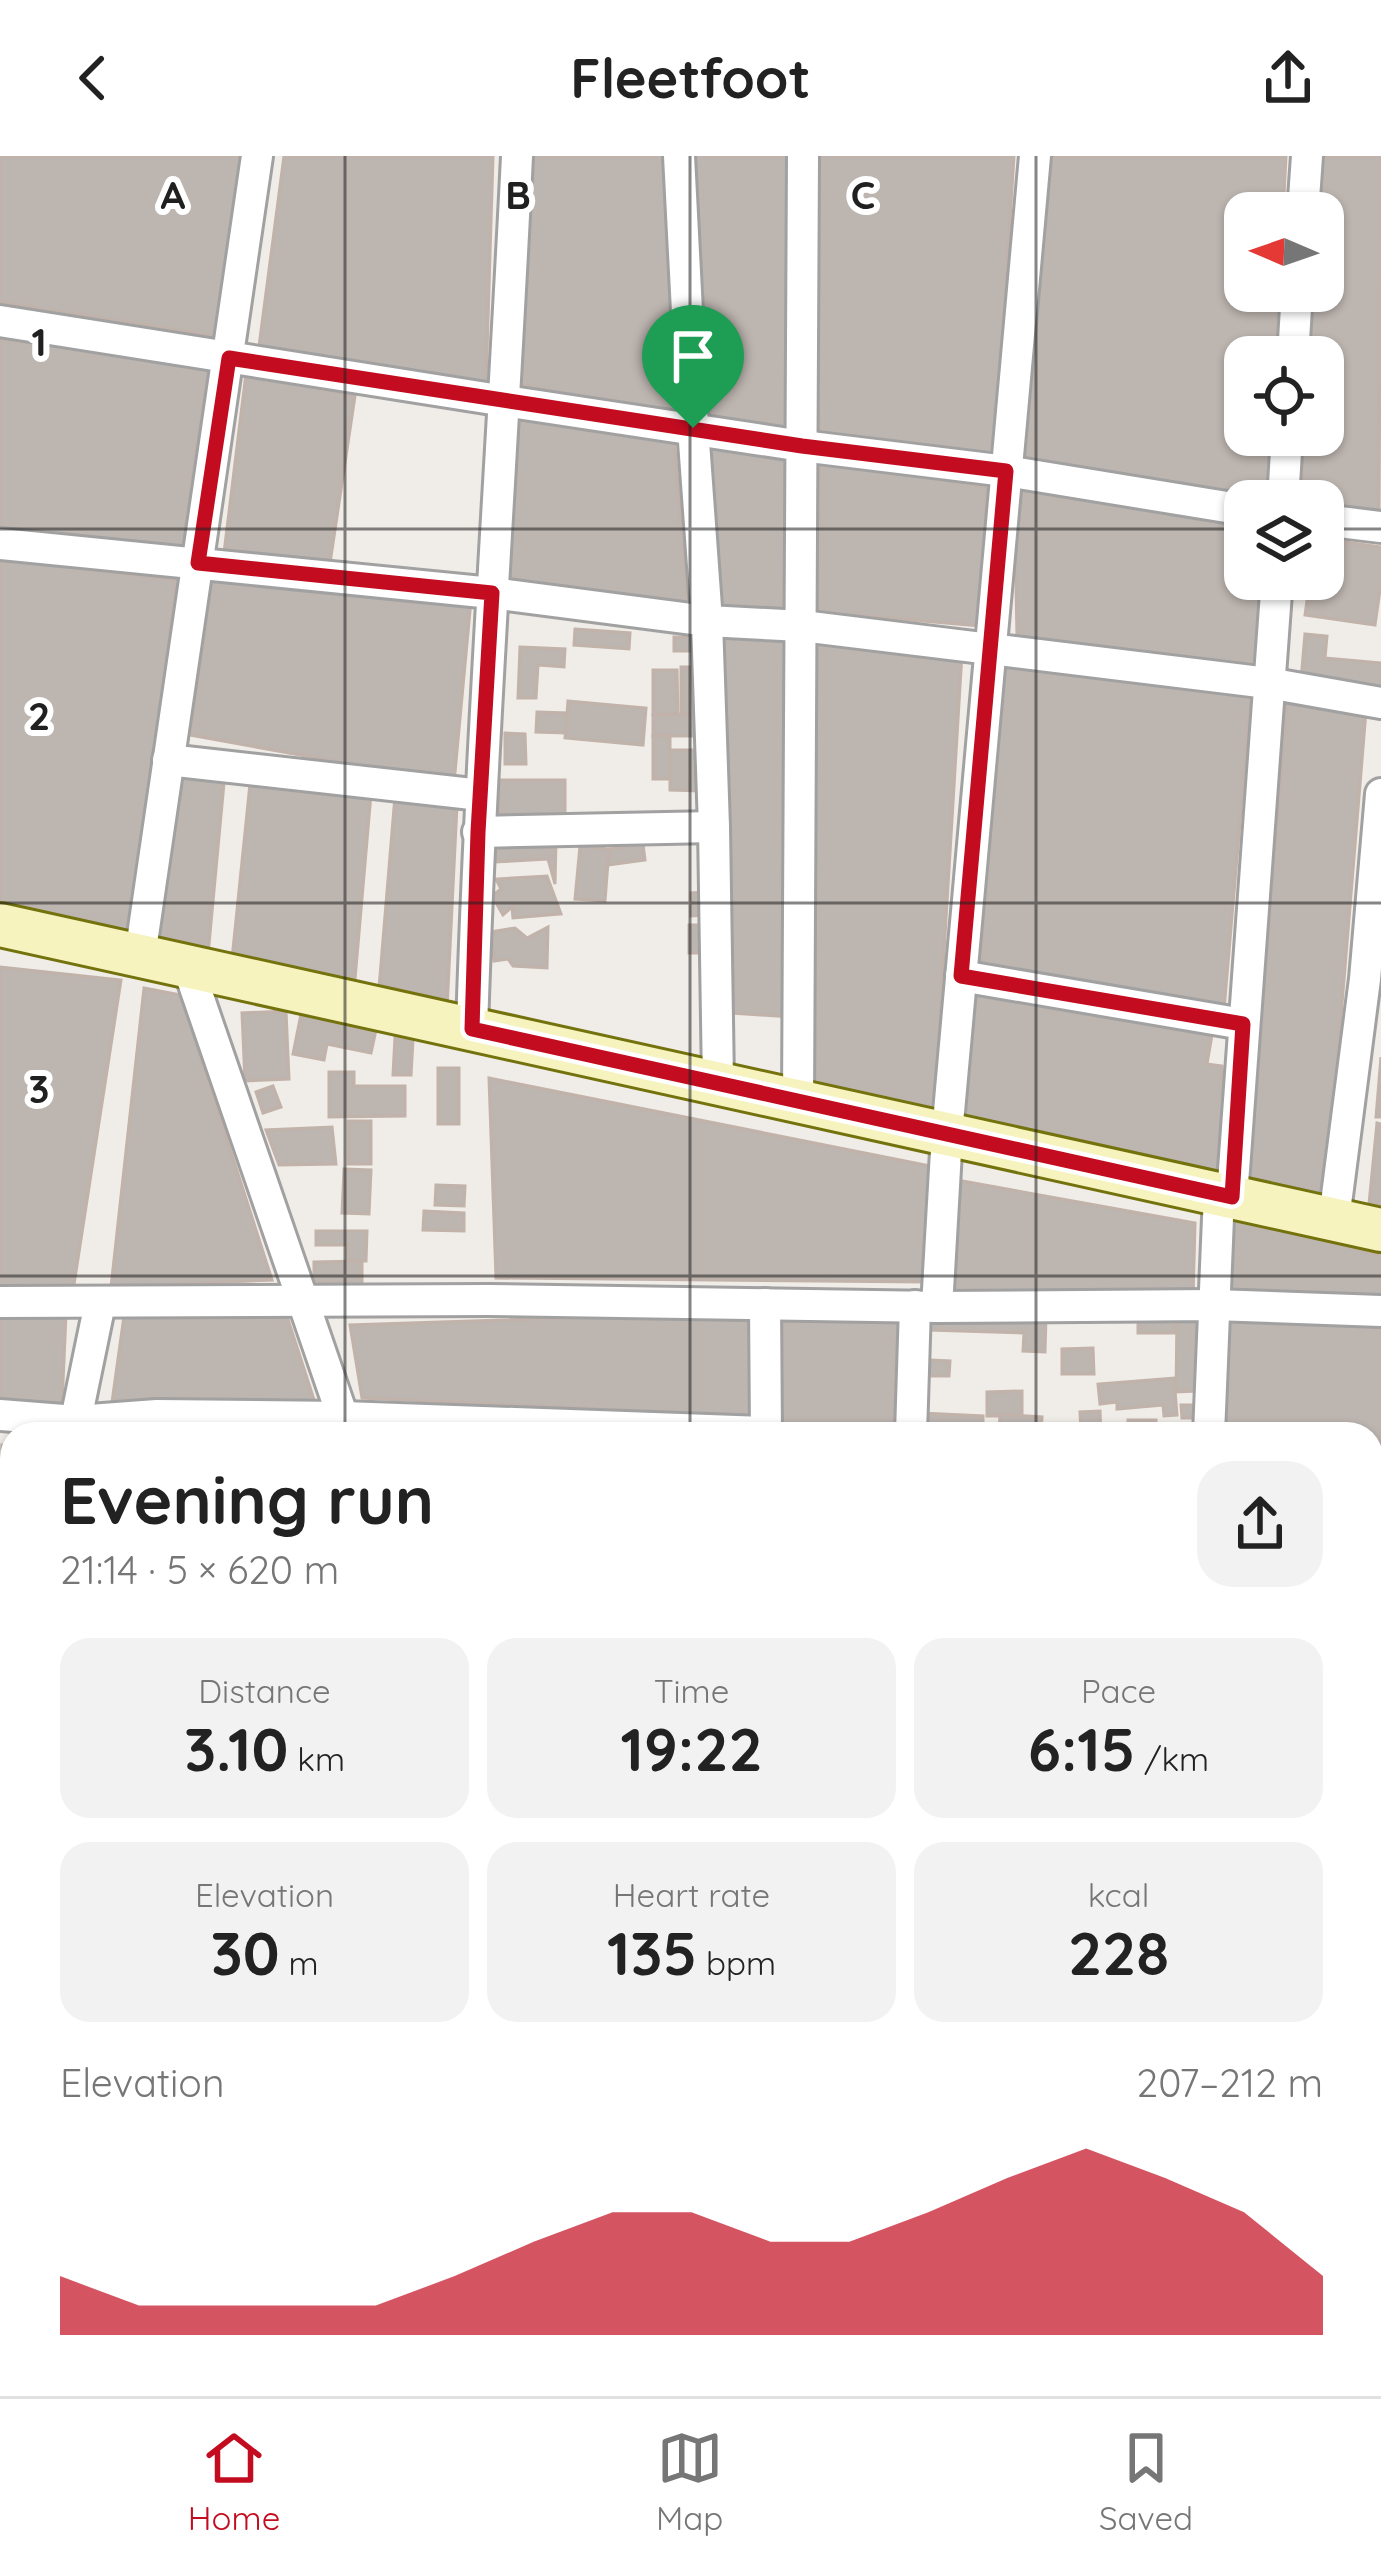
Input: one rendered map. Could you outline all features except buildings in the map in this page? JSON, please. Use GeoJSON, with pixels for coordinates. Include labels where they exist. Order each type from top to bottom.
{"type":"FeatureCollection","features":[{"type":"Feature","properties":{"kind":"street"},"geometry":{"type":"LineString","coordinates":[[140,956],[257,156]]}},
{"type":"Feature","properties":{"kind":"street"},"geometry":{"type":"LineString","coordinates":[[472,1029],[478,832],[517,156]]}},
{"type":"Feature","properties":{"kind":"street"},"geometry":{"type":"LineString","coordinates":[[679,156],[707,621],[718,1083]]}},
{"type":"Feature","properties":{"kind":"street"},"geometry":{"type":"LineString","coordinates":[[798,1101],[803,156]]}},
{"type":"Feature","properties":{"kind":"street"},"geometry":{"type":"LineString","coordinates":[[912,1422],[947,1134],[1035,156]]}},
{"type":"Feature","properties":{"kind":"street"},"geometry":{"type":"LineString","coordinates":[[1304,192],[1307,156]]}},
{"type":"Feature","properties":{"kind":"street"},"geometry":{"type":"LineString","coordinates":[[0,321],[802,446],[1006,471],[1224,506]]}},
{"type":"Feature","properties":{"kind":"street"},"geometry":{"type":"LineString","coordinates":[[1344,523],[1381,527]]}},
{"type":"Feature","properties":{"kind":"street"},"geometry":{"type":"LineString","coordinates":[[0,544],[492,593],[707,621],[802,626],[1268,683],[1381,703]]}},
{"type":"Feature","properties":{"kind":"street"},"geometry":{"type":"LineString","coordinates":[[1209,1422],[1214,1305],[1243,1024],[1274,600]]}},
{"type":"Feature","properties":{"kind":"street"},"geometry":{"type":"LineString","coordinates":[[168,760],[482,795]]}},
{"type":"Feature","properties":{"kind":"street"},"geometry":{"type":"LineString","coordinates":[[1334,1219],[1373,981],[1381,794]]}},
{"type":"Feature","properties":{"kind":"street"},"geometry":{"type":"LineString","coordinates":[[478,832],[714,827]]}},
{"type":"Feature","properties":{"kind":"street"},"geometry":{"type":"LineString","coordinates":[[0,925],[1381,1230]]}},
{"type":"Feature","properties":{"kind":"street"},"geometry":{"type":"LineString","coordinates":[[188,967],[345,1422]]}},
{"type":"Feature","properties":{"kind":"street"},"geometry":{"type":"LineString","coordinates":[[961,976],[1243,1024]]}},
{"type":"Feature","properties":{"kind":"street"},"geometry":{"type":"LineString","coordinates":[[0,1302],[489,1300],[926,1307],[1214,1305],[1381,1311]]}},
{"type":"Feature","properties":{"kind":"street"},"geometry":{"type":"LineString","coordinates":[[76,1422],[100,1303]]}},
{"type":"Feature","properties":{"kind":"street"},"geometry":{"type":"LineString","coordinates":[[765,1304],[765,1422]]}},
{"type":"Feature","properties":{"kind":"street"},"geometry":{"type":"LineString","coordinates":[[0,1415],[44,1422]]}},
{"type":"Feature","properties":{"kind":"route"},"geometry":{"type":"LineString","coordinates":[[229,358],[693,428],[1006,471],[961,976],[1243,1024],[1232,1197],[472,1029],[492,593],[198,563],[229,358]]}}]}
